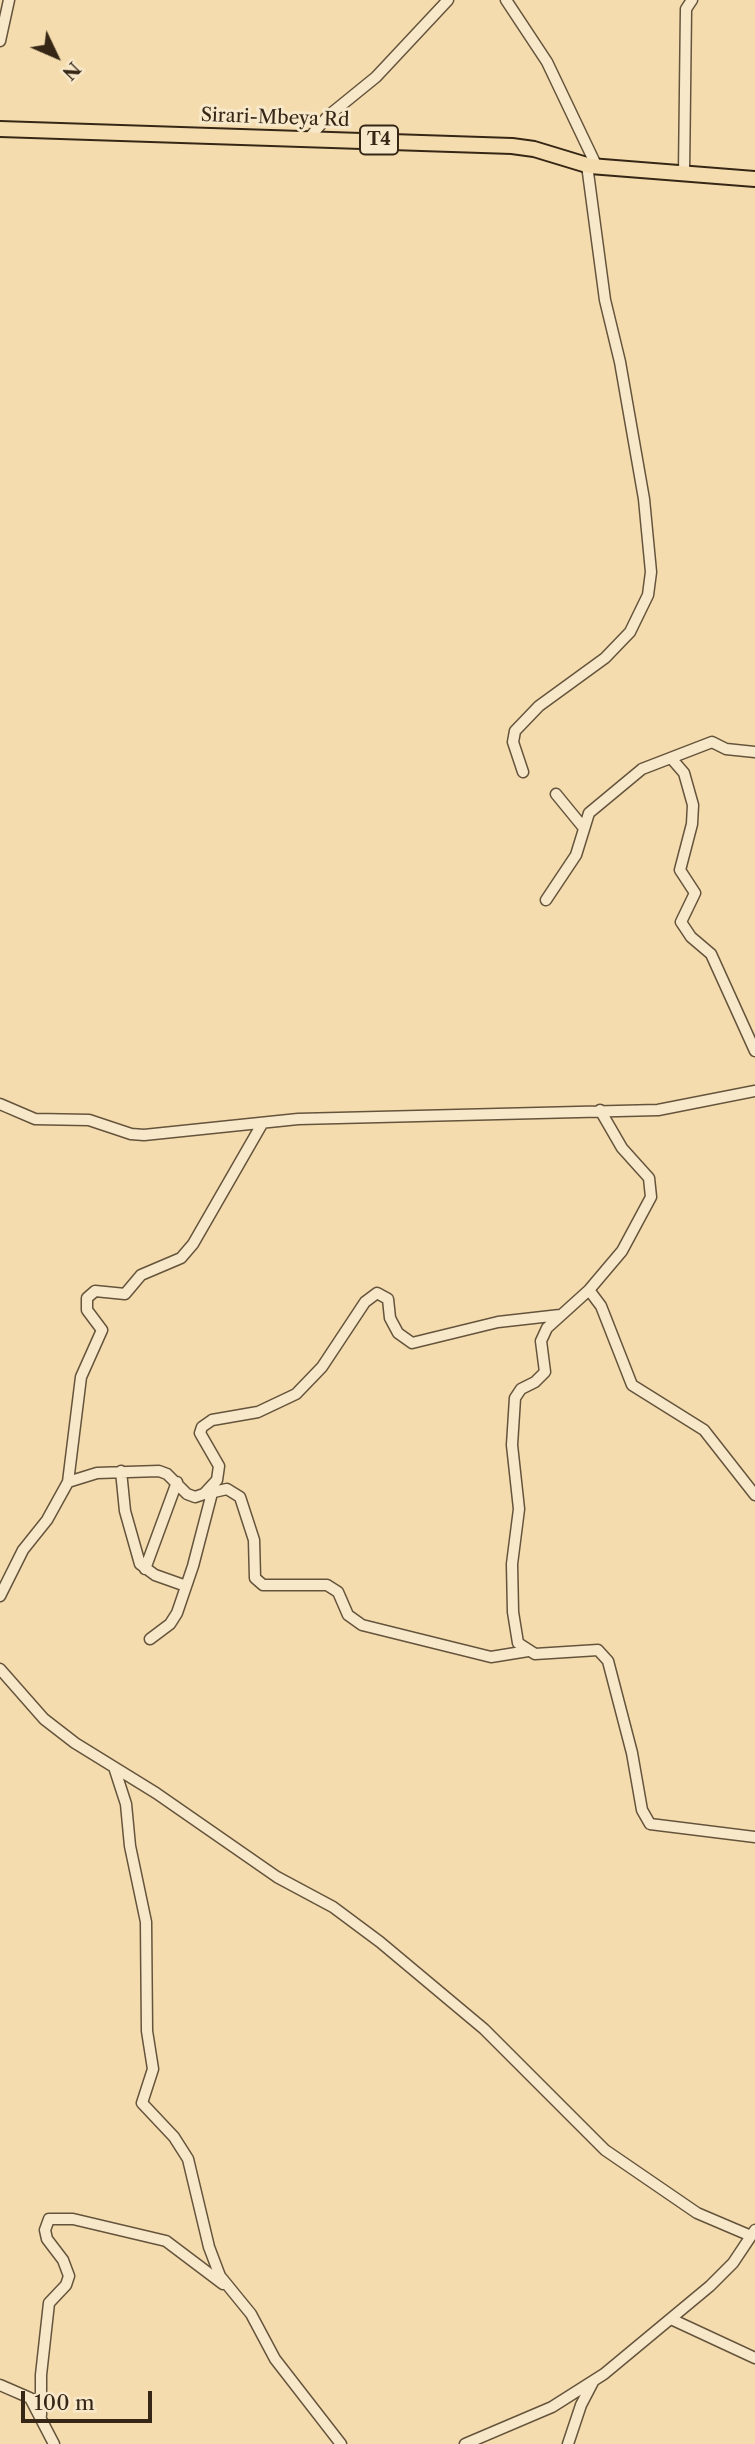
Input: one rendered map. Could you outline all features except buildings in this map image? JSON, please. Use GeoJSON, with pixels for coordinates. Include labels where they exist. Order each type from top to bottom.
{"type":"FeatureCollection","features":[{"type":"Feature","properties":{"kind":"highway","name":"Sirari-Mbeya Rd"},"geometry":{"type":"LineString","coordinates":[[0,127],[512,146],[534,149],[592,166],[755,179]]}},
{"type":"Feature","properties":{"kind":"street"},"geometry":{"type":"LineString","coordinates":[[0,41],[9,0]]}},
{"type":"Feature","properties":{"kind":"street"},"geometry":{"type":"LineString","coordinates":[[310,137],[328,116],[376,77],[448,0]]}},
{"type":"Feature","properties":{"kind":"street"},"geometry":{"type":"LineString","coordinates":[[506,0],[528,30],[553,73],[592,166],[603,287],[644,499],[649,583],[640,615],[630,632],[605,658],[539,706],[515,731],[513,742],[523,772]]}},
{"type":"Feature","properties":{"kind":"street"},"geometry":{"type":"LineString","coordinates":[[684,173],[686,9],[691,0]]}},
{"type":"Feature","properties":{"kind":"street"},"geometry":{"type":"LineString","coordinates":[[546,900],[576,855],[589,813],[642,769],[712,742],[726,749],[755,752]]}},
{"type":"Feature","properties":{"kind":"street"},"geometry":{"type":"LineString","coordinates":[[671,758],[684,773],[693,805],[692,824],[680,870],[695,893],[681,922],[691,937],[711,954],[755,1051]]}},
{"type":"Feature","properties":{"kind":"street"},"geometry":{"type":"LineString","coordinates":[[556,793],[583,828]]}},
{"type":"Feature","properties":{"kind":"street"},"geometry":{"type":"LineString","coordinates":[[0,1104],[36,1119],[89,1120],[131,1134],[356,1116],[672,1108],[755,1091]]}},
{"type":"Feature","properties":{"kind":"street"},"geometry":{"type":"LineString","coordinates":[[600,1110],[622,1148],[649,1178],[652,1186],[651,1197],[622,1251],[589,1290],[547,1328],[541,1341],[545,1372],[517,1393],[512,1445],[519,1509],[512,1564],[513,1612],[518,1643],[535,1654],[598,1650],[608,1661],[632,1753],[642,1810],[650,1824],[755,1837]]}},
{"type":"Feature","properties":{"kind":"street"},"geometry":{"type":"LineString","coordinates":[[0,1596],[23,1550],[47,1520],[68,1482],[81,1377],[102,1330],[87,1310],[87,1298],[95,1291],[125,1294],[141,1275],[181,1258],[193,1244],[262,1124]]}},
{"type":"Feature","properties":{"kind":"street"},"geometry":{"type":"LineString","coordinates":[[589,1290],[601,1306],[632,1384],[704,1430],[755,1495]]}},
{"type":"Feature","properties":{"kind":"street"},"geometry":{"type":"LineString","coordinates":[[150,1639],[172,1622],[186,1586],[208,1494],[217,1480],[219,1466],[200,1433],[202,1427],[212,1420],[258,1412],[296,1394],[322,1367],[365,1302],[377,1293],[388,1299],[390,1318],[398,1333],[412,1342],[498,1322],[560,1315]]}},
{"type":"Feature","properties":{"kind":"street"},"geometry":{"type":"LineString","coordinates":[[121,1471],[125,1511],[140,1564],[145,1569],[186,1586]]}},
{"type":"Feature","properties":{"kind":"street"},"geometry":{"type":"LineString","coordinates":[[68,1482],[97,1473],[159,1471],[177,1482],[192,1496],[230,1489],[240,1497],[254,1541],[254,1570],[259,1583],[327,1585],[336,1590],[348,1615],[356,1623],[440,1645],[500,1658],[528,1651]]}},
{"type":"Feature","properties":{"kind":"street"},"geometry":{"type":"LineString","coordinates":[[145,1569],[177,1482]]}},
{"type":"Feature","properties":{"kind":"street"},"geometry":{"type":"LineString","coordinates":[[0,1669],[44,1719],[277,1877],[333,1907],[380,1942],[484,2029],[605,2150],[697,2213],[753,2233],[733,2263],[671,2319],[593,2382],[552,2407],[465,2444]]}},
{"type":"Feature","properties":{"kind":"street"},"geometry":{"type":"LineString","coordinates":[[113,1766],[126,1804],[130,1846],[146,1922],[147,2031],[153,2069],[142,2103],[174,2137],[188,2159],[209,2247],[226,2286]]}},
{"type":"Feature","properties":{"kind":"street"},"geometry":{"type":"LineString","coordinates":[[41,2415],[41,2375],[49,2302],[66,2285],[69,2276],[63,2260],[47,2239],[45,2230],[49,2219],[73,2219],[166,2241],[226,2286],[251,2314],[266,2345],[341,2444]]}},
{"type":"Feature","properties":{"kind":"street"},"geometry":{"type":"LineString","coordinates":[[671,2319],[755,2358]]}},
{"type":"Feature","properties":{"kind":"street"},"geometry":{"type":"LineString","coordinates":[[568,2444],[581,2404],[593,2382]]}},
{"type":"Feature","properties":{"kind":"street"},"geometry":{"type":"LineString","coordinates":[[0,2385],[22,2392],[41,2415],[54,2444]]}}]}
